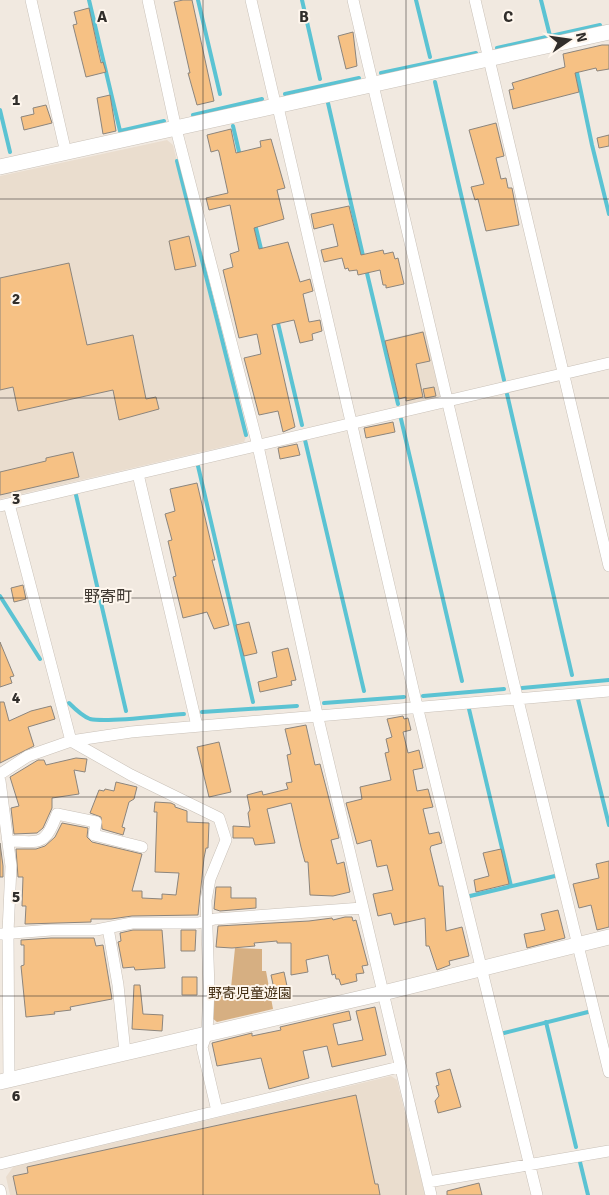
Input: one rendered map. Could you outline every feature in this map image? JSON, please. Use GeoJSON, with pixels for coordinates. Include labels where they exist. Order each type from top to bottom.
{"type":"FeatureCollection","features":[{"type":"Feature","properties":{"kind":"street"},"geometry":{"type":"LineString","coordinates":[[31,0],[66,153]]}},
{"type":"Feature","properties":{"kind":"street"},"geometry":{"type":"LineString","coordinates":[[148,0],[176,129],[258,446],[316,714],[431,1195]]}},
{"type":"Feature","properties":{"kind":"street"},"geometry":{"type":"LineString","coordinates":[[251,0],[417,706],[537,1195]]}},
{"type":"Feature","properties":{"kind":"street"},"geometry":{"type":"LineString","coordinates":[[354,0],[518,698],[609,1072]]}},
{"type":"Feature","properties":{"kind":"street"},"geometry":{"type":"LineString","coordinates":[[476,0],[609,566]]}},
{"type":"Feature","properties":{"kind":"street"},"geometry":{"type":"LineString","coordinates":[[0,167],[609,32]]}},
{"type":"Feature","properties":{"kind":"street"},"geometry":{"type":"LineString","coordinates":[[217,1111],[202,1046],[206,1033],[209,989],[206,900],[210,879],[226,840],[219,818],[131,776],[71,741],[4,505],[609,363]]}},
{"type":"Feature","properties":{"kind":"street"},"geometry":{"type":"LineString","coordinates":[[138,474],[197,726]]}},
{"type":"Feature","properties":{"kind":"street"},"geometry":{"type":"LineString","coordinates":[[0,774],[28,756],[71,741],[131,732],[316,714],[609,691]]}},
{"type":"Feature","properties":{"kind":"street"},"geometry":{"type":"LineString","coordinates":[[0,781],[11,866],[4,933],[4,1081],[383,993],[609,937]]}},
{"type":"Feature","properties":{"kind":"street"},"geometry":{"type":"LineString","coordinates":[[9,841],[37,842],[44,839],[50,833],[57,814],[96,822],[94,834],[142,847]]}},
{"type":"Feature","properties":{"kind":"street"},"geometry":{"type":"LineString","coordinates":[[4,933],[108,928],[132,923],[198,923],[362,908]]}},
{"type":"Feature","properties":{"kind":"street"},"geometry":{"type":"LineString","coordinates":[[108,928],[118,985],[125,1052]]}},
{"type":"Feature","properties":{"kind":"street"},"geometry":{"type":"LineString","coordinates":[[0,1164],[399,1067]]}},
{"type":"Feature","properties":{"kind":"street"},"geometry":{"type":"LineString","coordinates":[[428,1182],[609,1151]]}},
{"type":"Feature","properties":{"kind":"street"},"geometry":{"type":"LineString","coordinates":[[0,1190],[1,1195]]}},
{"type":"Feature","properties":{"kind":"shaded area"},"geometry":{"type":"Polygon","coordinates":[[[167,140],[173,145],[246,437],[244,442],[0,499],[0,176],[167,140]]]}},
{"type":"Feature","properties":{"kind":"shaded area"},"geometry":{"type":"Polygon","coordinates":[[[426,330],[441,394],[439,397],[400,406],[384,340],[426,330]]]}},
{"type":"Feature","properties":{"kind":"shaded area"},"geometry":{"type":"Polygon","coordinates":[[[391,1076],[397,1080],[425,1195],[10,1195],[6,1177],[13,1167],[391,1076]]]}},
{"type":"Feature","properties":{"kind":"green space","name":"野寄児童遊園"},"geometry":{"type":"Polygon","coordinates":[[[235,948],[262,949],[262,971],[266,971],[273,1009],[217,1022],[212,1018],[215,986],[231,988],[235,948]]]}},
{"type":"Feature","properties":{"kind":"building"},"geometry":{"type":"Polygon","coordinates":[[[192,0],[214,101],[197,105],[188,73],[190,73],[174,2],[192,0]]]}},
{"type":"Feature","properties":{"kind":"building"},"geometry":{"type":"Polygon","coordinates":[[[89,8],[101,63],[103,62],[106,72],[86,77],[73,25],[77,24],[74,12],[89,8]]]}},
{"type":"Feature","properties":{"kind":"building"},"geometry":{"type":"Polygon","coordinates":[[[353,32],[357,66],[346,69],[338,36],[353,32]]]}},
{"type":"Feature","properties":{"kind":"building"},"geometry":{"type":"Polygon","coordinates":[[[609,45],[609,69],[597,71],[596,68],[575,73],[579,92],[513,109],[509,90],[514,89],[512,83],[565,67],[563,54],[609,45]]]}},
{"type":"Feature","properties":{"kind":"building"},"geometry":{"type":"Polygon","coordinates":[[[110,95],[116,131],[103,134],[97,98],[110,95]]]}},
{"type":"Feature","properties":{"kind":"building"},"geometry":{"type":"Polygon","coordinates":[[[46,105],[52,123],[24,130],[21,117],[34,114],[33,108],[46,105]]]}},
{"type":"Feature","properties":{"kind":"building"},"geometry":{"type":"Polygon","coordinates":[[[496,123],[504,156],[496,158],[501,179],[506,178],[508,188],[512,188],[519,225],[486,231],[478,199],[475,200],[471,187],[484,184],[469,130],[496,123]]]}},
{"type":"Feature","properties":{"kind":"building"},"geometry":{"type":"Polygon","coordinates":[[[231,129],[236,153],[261,147],[260,141],[271,139],[285,188],[277,190],[284,219],[254,228],[259,249],[288,242],[300,282],[310,279],[313,291],[303,294],[309,322],[320,320],[322,331],[312,334],[313,340],[300,343],[294,320],[272,325],[295,427],[283,432],[278,411],[259,415],[244,358],[261,354],[257,334],[239,338],[223,270],[233,267],[230,254],[239,251],[230,205],[209,210],[206,198],[228,193],[219,152],[218,150],[211,152],[207,135],[231,129]]]}},
{"type":"Feature","properties":{"kind":"building"},"geometry":{"type":"Polygon","coordinates":[[[609,135],[609,146],[599,148],[597,138],[609,135]]]}},
{"type":"Feature","properties":{"kind":"building"},"geometry":{"type":"Polygon","coordinates":[[[349,206],[361,255],[383,250],[384,254],[393,252],[395,259],[398,258],[404,284],[386,288],[386,285],[383,285],[380,270],[358,275],[357,270],[349,271],[348,268],[345,269],[342,258],[324,262],[321,250],[338,246],[333,224],[314,229],[311,214],[349,206]]]}},
{"type":"Feature","properties":{"kind":"building"},"geometry":{"type":"Polygon","coordinates":[[[189,236],[196,266],[175,270],[169,241],[189,236]]]}},
{"type":"Feature","properties":{"kind":"building"},"geometry":{"type":"Polygon","coordinates":[[[69,263],[87,345],[133,335],[146,399],[156,397],[159,409],[119,420],[113,390],[18,411],[13,387],[0,390],[0,278],[69,263]]]}},
{"type":"Feature","properties":{"kind":"building"},"geometry":{"type":"Polygon","coordinates":[[[423,332],[430,361],[416,364],[423,397],[406,401],[406,397],[399,399],[385,341],[423,332]]]}},
{"type":"Feature","properties":{"kind":"building"},"geometry":{"type":"Polygon","coordinates":[[[434,387],[436,396],[425,398],[423,389],[434,387]]]}},
{"type":"Feature","properties":{"kind":"building"},"geometry":{"type":"Polygon","coordinates":[[[393,422],[395,432],[366,438],[364,428],[393,422]]]}},
{"type":"Feature","properties":{"kind":"building"},"geometry":{"type":"Polygon","coordinates":[[[297,444],[300,455],[280,459],[278,448],[297,444]]]}},
{"type":"Feature","properties":{"kind":"building"},"geometry":{"type":"Polygon","coordinates":[[[73,452],[79,477],[0,495],[0,472],[46,461],[46,458],[73,452]]]}},
{"type":"Feature","properties":{"kind":"building"},"geometry":{"type":"Polygon","coordinates":[[[197,483],[215,560],[212,560],[229,625],[214,629],[207,612],[183,618],[173,577],[176,576],[168,541],[172,540],[165,514],[175,511],[170,489],[197,483]]]}},
{"type":"Feature","properties":{"kind":"building"},"geometry":{"type":"Polygon","coordinates":[[[23,585],[26,599],[14,602],[11,588],[23,585]]]}},
{"type":"Feature","properties":{"kind":"building"},"geometry":{"type":"Polygon","coordinates":[[[249,622],[257,653],[244,656],[236,625],[249,622]]]}},
{"type":"Feature","properties":{"kind":"building"},"geometry":{"type":"Polygon","coordinates":[[[0,642],[14,676],[10,677],[12,683],[0,687],[0,642]]]}},
{"type":"Feature","properties":{"kind":"building"},"geometry":{"type":"Polygon","coordinates":[[[288,648],[296,680],[291,681],[292,685],[260,692],[258,682],[277,677],[272,652],[288,648]]]}},
{"type":"Feature","properties":{"kind":"building"},"geometry":{"type":"Polygon","coordinates":[[[0,702],[4,702],[9,721],[31,711],[51,706],[55,719],[28,727],[34,746],[0,763],[0,702]]]}},
{"type":"Feature","properties":{"kind":"building"},"geometry":{"type":"Polygon","coordinates":[[[403,716],[404,719],[408,718],[411,730],[403,732],[408,753],[419,750],[423,768],[413,770],[417,791],[428,789],[433,807],[423,809],[429,834],[439,832],[442,843],[431,846],[430,849],[439,886],[443,886],[446,931],[462,927],[469,956],[449,961],[450,965],[437,970],[429,946],[426,946],[425,918],[394,925],[391,913],[378,916],[373,894],[393,890],[387,865],[377,867],[371,840],[357,844],[346,803],[362,799],[360,787],[391,780],[385,753],[389,752],[386,739],[392,737],[387,719],[403,716]]]}},
{"type":"Feature","properties":{"kind":"building"},"geometry":{"type":"Polygon","coordinates":[[[306,725],[315,765],[320,764],[339,838],[331,840],[337,864],[344,862],[350,892],[333,896],[310,895],[308,862],[305,862],[291,803],[267,809],[275,843],[255,845],[253,838],[233,838],[233,826],[250,827],[248,813],[250,810],[247,795],[262,791],[263,795],[288,789],[286,783],[292,782],[287,755],[291,754],[285,729],[306,725]]]}},
{"type":"Feature","properties":{"kind":"building"},"geometry":{"type":"Polygon","coordinates":[[[219,742],[231,792],[209,797],[197,747],[219,742]]]}},
{"type":"Feature","properties":{"kind":"building"},"geometry":{"type":"Polygon","coordinates":[[[76,758],[87,759],[85,772],[74,770],[79,794],[52,798],[52,808],[43,828],[37,833],[14,834],[11,808],[19,806],[10,777],[38,760],[44,760],[46,765],[76,758]]]}},
{"type":"Feature","properties":{"kind":"building"},"geometry":{"type":"Polygon","coordinates":[[[116,782],[137,787],[134,799],[129,802],[122,827],[125,828],[123,835],[102,829],[101,817],[90,813],[99,790],[114,791],[116,782]]]}},
{"type":"Feature","properties":{"kind":"building"},"geometry":{"type":"Polygon","coordinates":[[[155,802],[171,803],[175,807],[187,811],[187,822],[209,823],[208,848],[206,848],[204,858],[198,915],[132,916],[91,919],[91,922],[25,924],[26,906],[22,906],[23,877],[18,877],[16,849],[36,849],[45,846],[55,837],[62,823],[88,828],[87,837],[92,842],[142,854],[132,891],[142,891],[142,898],[162,899],[162,894],[176,895],[179,873],[155,872],[157,812],[154,812],[155,802]]]}},
{"type":"Feature","properties":{"kind":"building"},"geometry":{"type":"Polygon","coordinates":[[[0,843],[3,866],[3,877],[0,877],[0,843]]]}},
{"type":"Feature","properties":{"kind":"building"},"geometry":{"type":"Polygon","coordinates":[[[501,849],[509,884],[476,892],[474,880],[489,876],[483,853],[501,849]]]}},
{"type":"Feature","properties":{"kind":"building"},"geometry":{"type":"Polygon","coordinates":[[[609,861],[609,927],[597,930],[591,905],[579,908],[573,884],[599,878],[596,864],[609,861]]]}},
{"type":"Feature","properties":{"kind":"building"},"geometry":{"type":"Polygon","coordinates":[[[216,887],[231,887],[231,898],[256,898],[256,908],[220,911],[214,909],[216,887]]]}},
{"type":"Feature","properties":{"kind":"building"},"geometry":{"type":"Polygon","coordinates":[[[558,910],[565,938],[527,948],[524,934],[545,930],[541,914],[558,910]]]}},
{"type":"Feature","properties":{"kind":"building"},"geometry":{"type":"Polygon","coordinates":[[[352,917],[353,921],[356,920],[368,965],[362,966],[364,973],[356,974],[357,981],[341,985],[339,979],[336,979],[335,974],[332,975],[328,955],[306,960],[308,972],[291,975],[291,943],[277,943],[277,941],[254,943],[255,946],[216,947],[218,926],[332,918],[333,920],[352,917]]]}},
{"type":"Feature","properties":{"kind":"building"},"geometry":{"type":"Polygon","coordinates":[[[133,930],[162,930],[165,968],[135,970],[134,967],[123,968],[118,942],[121,941],[120,933],[133,930]]]}},
{"type":"Feature","properties":{"kind":"building"},"geometry":{"type":"Polygon","coordinates":[[[181,930],[196,930],[195,951],[181,951],[181,930]]]}},
{"type":"Feature","properties":{"kind":"building"},"geometry":{"type":"Polygon","coordinates":[[[94,938],[96,946],[103,945],[112,999],[70,1007],[71,1010],[54,1012],[55,1014],[26,1017],[21,966],[24,965],[24,945],[21,945],[21,940],[94,938]]]}},
{"type":"Feature","properties":{"kind":"building"},"geometry":{"type":"Polygon","coordinates":[[[284,972],[287,986],[274,989],[271,975],[284,972]]]}},
{"type":"Feature","properties":{"kind":"building"},"geometry":{"type":"Polygon","coordinates":[[[182,977],[197,977],[197,995],[182,995],[182,977]]]}},
{"type":"Feature","properties":{"kind":"building"},"geometry":{"type":"Polygon","coordinates":[[[134,985],[140,985],[143,1014],[163,1015],[162,1031],[132,1029],[134,985]]]}},
{"type":"Feature","properties":{"kind":"building"},"geometry":{"type":"Polygon","coordinates":[[[375,1007],[386,1055],[332,1067],[327,1046],[303,1051],[309,1078],[269,1089],[261,1058],[217,1066],[212,1043],[252,1033],[252,1036],[281,1030],[280,1027],[349,1011],[351,1020],[333,1024],[338,1045],[363,1040],[356,1011],[375,1007]]]}},
{"type":"Feature","properties":{"kind":"building"},"geometry":{"type":"Polygon","coordinates":[[[450,1069],[461,1107],[438,1113],[435,1101],[439,1096],[436,1086],[439,1085],[436,1073],[450,1069]]]}},
{"type":"Feature","properties":{"kind":"building"},"geometry":{"type":"Polygon","coordinates":[[[356,1095],[375,1184],[378,1184],[380,1195],[17,1195],[13,1176],[28,1173],[27,1167],[356,1095]]]}},
{"type":"Feature","properties":{"kind":"building"},"geometry":{"type":"Polygon","coordinates":[[[479,1183],[482,1195],[447,1195],[447,1191],[479,1183]]]}},
{"type":"Feature","properties":{"kind":"waterway"},"geometry":{"type":"LineString","coordinates":[[89,0],[120,131],[164,121]]}},
{"type":"Feature","properties":{"kind":"waterway"},"geometry":{"type":"LineString","coordinates":[[198,0],[220,94]]}},
{"type":"Feature","properties":{"kind":"waterway"},"geometry":{"type":"LineString","coordinates":[[302,0],[320,79]]}},
{"type":"Feature","properties":{"kind":"waterway"},"geometry":{"type":"LineString","coordinates":[[416,0],[430,57]]}},
{"type":"Feature","properties":{"kind":"waterway"},"geometry":{"type":"LineString","coordinates":[[541,0],[550,36]]}},
{"type":"Feature","properties":{"kind":"waterway"},"geometry":{"type":"LineString","coordinates":[[497,48],[600,25]]}},
{"type":"Feature","properties":{"kind":"waterway"},"geometry":{"type":"LineString","coordinates":[[381,73],[476,53]]}},
{"type":"Feature","properties":{"kind":"waterway"},"geometry":{"type":"LineString","coordinates":[[576,68],[609,214]]}},
{"type":"Feature","properties":{"kind":"waterway"},"geometry":{"type":"LineString","coordinates":[[285,94],[359,78]]}},
{"type":"Feature","properties":{"kind":"waterway"},"geometry":{"type":"LineString","coordinates":[[435,82],[504,380]]}},
{"type":"Feature","properties":{"kind":"waterway"},"geometry":{"type":"LineString","coordinates":[[193,115],[262,99]]}},
{"type":"Feature","properties":{"kind":"waterway"},"geometry":{"type":"LineString","coordinates":[[328,103],[364,260]]}},
{"type":"Feature","properties":{"kind":"waterway"},"geometry":{"type":"LineString","coordinates":[[0,110],[10,152]]}},
{"type":"Feature","properties":{"kind":"waterway"},"geometry":{"type":"LineString","coordinates":[[233,126],[240,156]]}},
{"type":"Feature","properties":{"kind":"waterway"},"geometry":{"type":"LineString","coordinates":[[177,161],[246,435]]}},
{"type":"Feature","properties":{"kind":"waterway"},"geometry":{"type":"LineString","coordinates":[[255,224],[262,253]]}},
{"type":"Feature","properties":{"kind":"waterway"},"geometry":{"type":"LineString","coordinates":[[366,269],[398,404]]}},
{"type":"Feature","properties":{"kind":"waterway"},"geometry":{"type":"LineString","coordinates":[[277,319],[302,425]]}},
{"type":"Feature","properties":{"kind":"waterway"},"geometry":{"type":"LineString","coordinates":[[507,394],[572,675]]}},
{"type":"Feature","properties":{"kind":"waterway"},"geometry":{"type":"LineString","coordinates":[[401,419],[462,681]]}},
{"type":"Feature","properties":{"kind":"waterway"},"geometry":{"type":"LineString","coordinates":[[305,440],[364,691]]}},
{"type":"Feature","properties":{"kind":"waterway"},"geometry":{"type":"LineString","coordinates":[[198,466],[253,702]]}},
{"type":"Feature","properties":{"kind":"waterway"},"geometry":{"type":"LineString","coordinates":[[76,495],[126,711]]}},
{"type":"Feature","properties":{"kind":"waterway"},"geometry":{"type":"LineString","coordinates":[[0,596],[40,659]]}},
{"type":"Feature","properties":{"kind":"waterway"},"geometry":{"type":"LineString","coordinates":[[522,688],[609,680]]}},
{"type":"Feature","properties":{"kind":"waterway"},"geometry":{"type":"LineString","coordinates":[[423,696],[504,689]]}},
{"type":"Feature","properties":{"kind":"waterway"},"geometry":{"type":"LineString","coordinates":[[324,703],[404,697]]}},
{"type":"Feature","properties":{"kind":"waterway"},"geometry":{"type":"LineString","coordinates":[[578,699],[609,825]]}},
{"type":"Feature","properties":{"kind":"waterway"},"geometry":{"type":"LineString","coordinates":[[69,703],[84,716],[99,720],[184,714]]}},
{"type":"Feature","properties":{"kind":"waterway"},"geometry":{"type":"LineString","coordinates":[[202,712],[297,706]]}},
{"type":"Feature","properties":{"kind":"waterway"},"geometry":{"type":"LineString","coordinates":[[469,709],[511,886]]}},
{"type":"Feature","properties":{"kind":"waterway"},"geometry":{"type":"LineString","coordinates":[[470,896],[555,876]]}},
{"type":"Feature","properties":{"kind":"waterway"},"geometry":{"type":"LineString","coordinates":[[504,1033],[588,1012]]}},
{"type":"Feature","properties":{"kind":"waterway"},"geometry":{"type":"LineString","coordinates":[[546,1022],[576,1147]]}},
{"type":"Feature","properties":{"kind":"waterway"},"geometry":{"type":"LineString","coordinates":[[580,1162],[588,1195]]}},
{"type":"Feature","properties":{"kind":"district","name":"野寄町"},"geometry":{"type":"Point","coordinates":[108,596]}}]}
